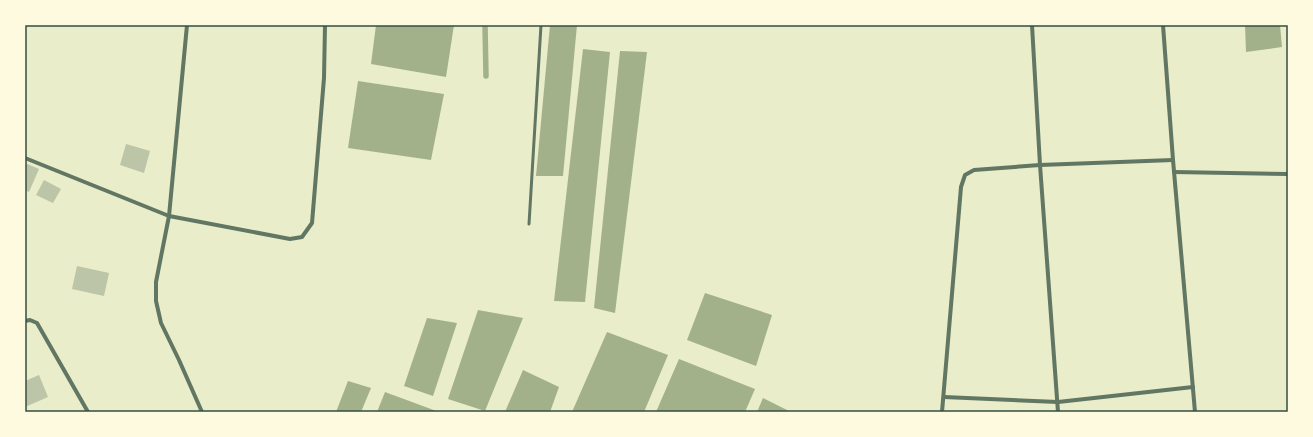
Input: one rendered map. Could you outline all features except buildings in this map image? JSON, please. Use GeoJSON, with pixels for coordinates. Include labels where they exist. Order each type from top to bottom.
{"type":"FeatureCollection","features":[{"type":"Feature","properties":{"kind":"street"},"geometry":{"type":"LineString","coordinates":[[187,25],[169,216],[156,282],[156,302],[161,323],[202,412]]}},
{"type":"Feature","properties":{"kind":"street"},"geometry":{"type":"LineString","coordinates":[[25,158],[169,216],[290,239],[302,236],[312,223],[324,78],[325,25]]}},
{"type":"Feature","properties":{"kind":"street"},"geometry":{"type":"LineString","coordinates":[[1032,25],[1040,165],[1058,412]]}},
{"type":"Feature","properties":{"kind":"street"},"geometry":{"type":"LineString","coordinates":[[1163,25],[1195,412]]}},
{"type":"Feature","properties":{"kind":"street"},"geometry":{"type":"LineString","coordinates":[[942,412],[961,188],[965,176],[974,170],[1040,165],[1173,160]]}},
{"type":"Feature","properties":{"kind":"street"},"geometry":{"type":"LineString","coordinates":[[1174,172],[1288,174]]}},
{"type":"Feature","properties":{"kind":"street"},"geometry":{"type":"LineString","coordinates":[[25,321],[30,320],[37,323],[88,412]]}},
{"type":"Feature","properties":{"kind":"street"},"geometry":{"type":"LineString","coordinates":[[944,397],[1058,402],[1193,387]]}},
{"type":"Feature","properties":{"kind":"lane"},"geometry":{"type":"LineString","coordinates":[[529,224],[541,25]]}},
{"type":"Feature","properties":{"kind":"shaded area"},"geometry":{"type":"Polygon","coordinates":[[[376,25],[454,25],[446,77],[371,64],[376,25]]]}},
{"type":"Feature","properties":{"kind":"shaded area"},"geometry":{"type":"Polygon","coordinates":[[[550,25],[577,25],[563,176],[536,176],[550,25]]]}},
{"type":"Feature","properties":{"kind":"shaded area"},"geometry":{"type":"Polygon","coordinates":[[[1245,25],[1280,25],[1282,47],[1246,52],[1245,25]]]}},
{"type":"Feature","properties":{"kind":"shaded area"},"geometry":{"type":"Polygon","coordinates":[[[583,49],[610,52],[585,302],[554,301],[583,49]]]}},
{"type":"Feature","properties":{"kind":"shaded area"},"geometry":{"type":"Polygon","coordinates":[[[620,51],[647,52],[615,313],[594,308],[620,51]]]}},
{"type":"Feature","properties":{"kind":"shaded area"},"geometry":{"type":"Polygon","coordinates":[[[358,81],[444,94],[431,160],[348,148],[358,81]]]}},
{"type":"Feature","properties":{"kind":"shaded area"},"geometry":{"type":"Polygon","coordinates":[[[705,293],[772,315],[756,366],[687,340],[705,293]]]}},
{"type":"Feature","properties":{"kind":"shaded area"},"geometry":{"type":"Polygon","coordinates":[[[478,310],[523,318],[485,411],[448,399],[478,310]]]}},
{"type":"Feature","properties":{"kind":"shaded area"},"geometry":{"type":"Polygon","coordinates":[[[427,318],[457,323],[433,396],[404,386],[427,318]]]}},
{"type":"Feature","properties":{"kind":"shaded area"},"geometry":{"type":"Polygon","coordinates":[[[607,332],[668,355],[644,412],[572,412],[607,332]]]}},
{"type":"Feature","properties":{"kind":"shaded area"},"geometry":{"type":"Polygon","coordinates":[[[679,359],[755,389],[745,412],[656,412],[679,359]]]}},
{"type":"Feature","properties":{"kind":"shaded area"},"geometry":{"type":"Polygon","coordinates":[[[523,370],[559,387],[550,412],[505,412],[523,370]]]}},
{"type":"Feature","properties":{"kind":"shaded area"},"geometry":{"type":"Polygon","coordinates":[[[348,381],[371,388],[361,412],[336,412],[348,381]]]}},
{"type":"Feature","properties":{"kind":"shaded area"},"geometry":{"type":"Polygon","coordinates":[[[385,392],[439,412],[377,412],[385,392]]]}},
{"type":"Feature","properties":{"kind":"shaded area"},"geometry":{"type":"Polygon","coordinates":[[[763,398],[791,412],[757,412],[763,398]]]}},
{"type":"Feature","properties":{"kind":"waterway"},"geometry":{"type":"LineString","coordinates":[[485,25],[486,76]]}}]}
